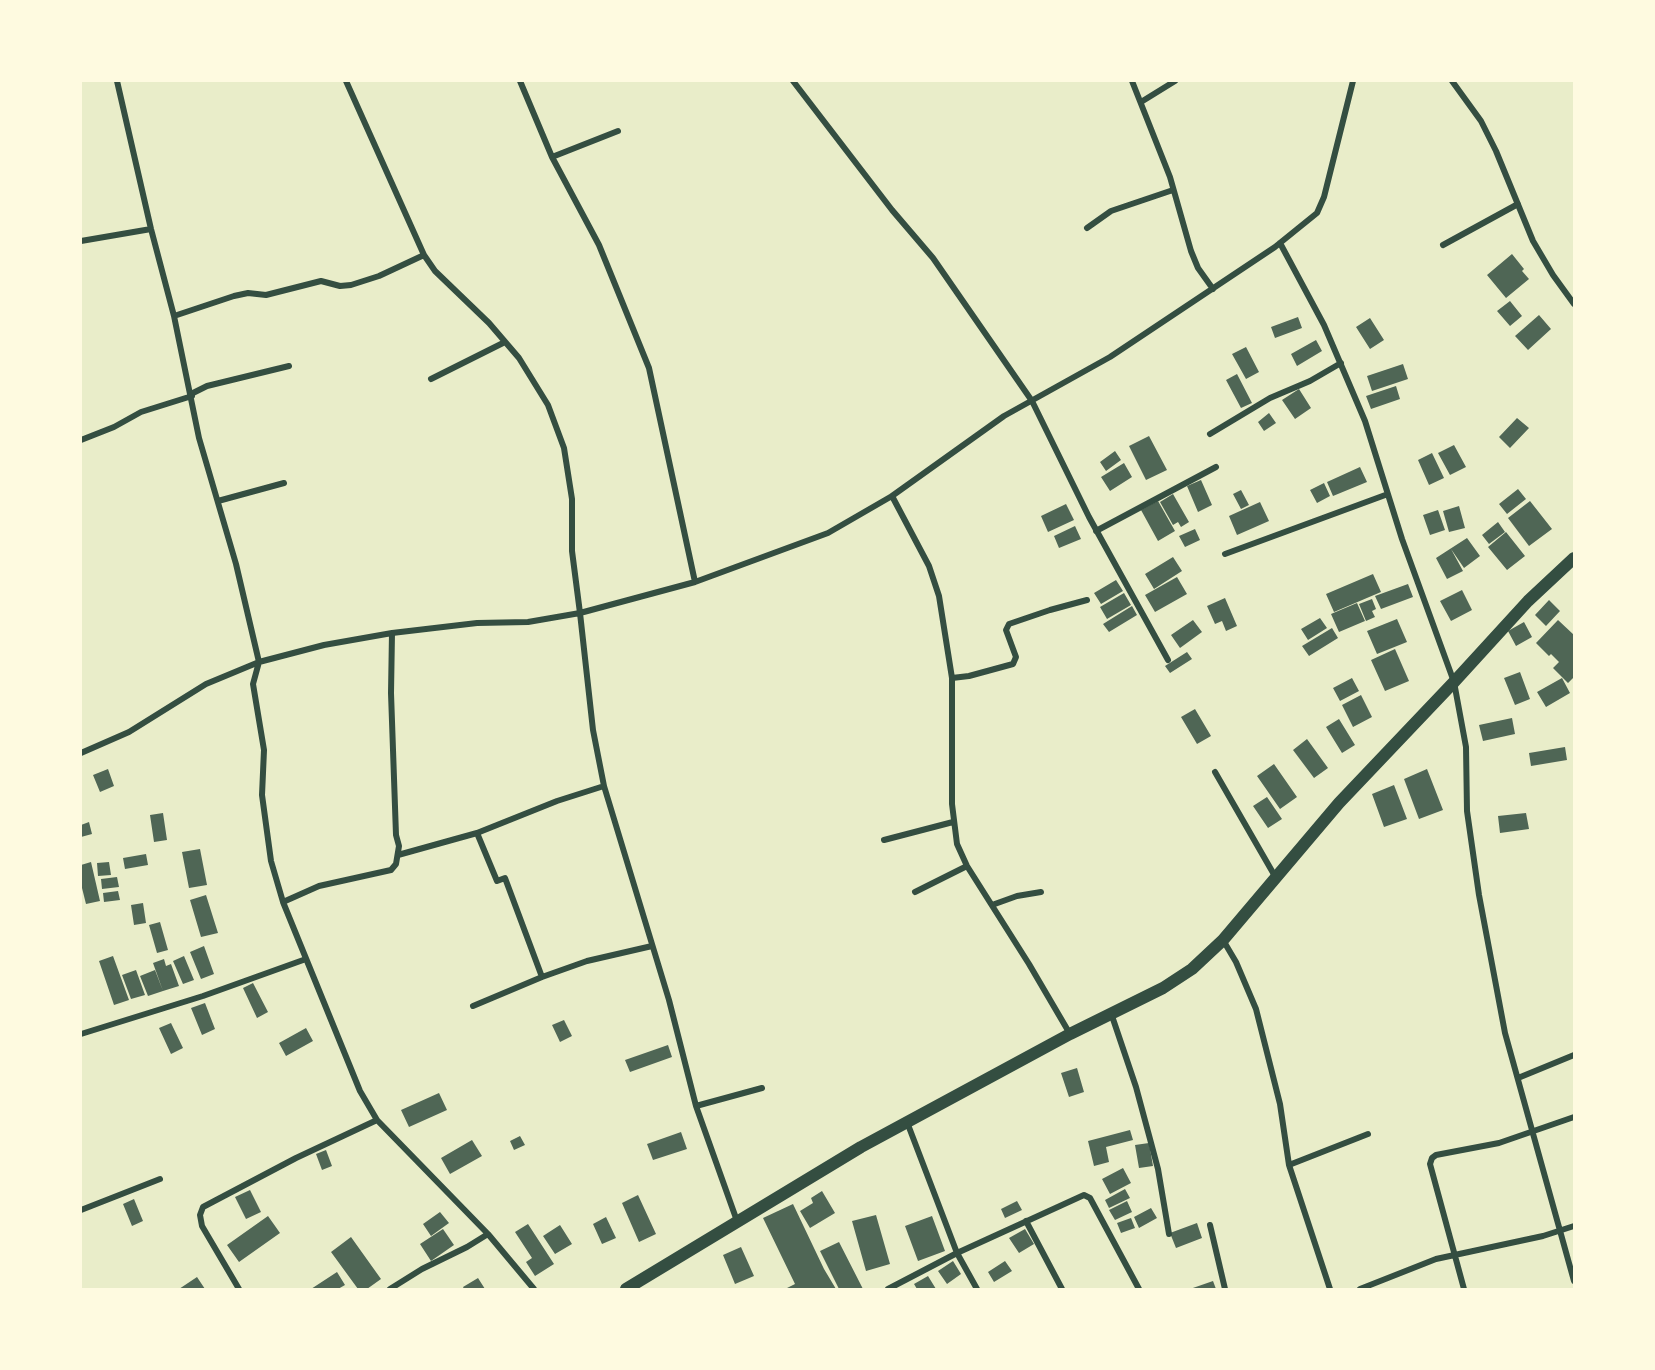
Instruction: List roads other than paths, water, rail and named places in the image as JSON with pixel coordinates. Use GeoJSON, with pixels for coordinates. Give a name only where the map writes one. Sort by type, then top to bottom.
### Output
{"type":"FeatureCollection","features":[{"type":"Feature","properties":{"kind":"main road"},"geometry":{"type":"LineString","coordinates":[[626,1289],[907,1122],[1111,1012],[1163,988],[1192,969],[1223,940],[1339,803],[1528,601],[1574,558]]}},
{"type":"Feature","properties":{"kind":"street"},"geometry":{"type":"LineString","coordinates":[[117,81],[151,229],[174,316],[199,438],[236,564],[260,662],[254,684],[264,750],[262,795],[271,861],[283,902],[360,1090],[377,1120],[488,1234],[534,1289]]}},
{"type":"Feature","properties":{"kind":"street"},"geometry":{"type":"LineString","coordinates":[[346,81],[424,255],[435,271],[467,300],[505,342],[528,372],[543,396],[564,448],[572,499],[572,551],[592,730],[604,786],[669,1000],[696,1106],[737,1221]]}},
{"type":"Feature","properties":{"kind":"street"},"geometry":{"type":"LineString","coordinates":[[520,81],[552,157],[599,245],[649,368],[695,582]]}},
{"type":"Feature","properties":{"kind":"street"},"geometry":{"type":"LineString","coordinates":[[793,81],[892,210],[933,258],[1032,401],[1096,531],[1168,660]]}},
{"type":"Feature","properties":{"kind":"street"},"geometry":{"type":"LineString","coordinates":[[1132,81],[1173,190],[1191,251],[1198,268],[1213,289]]}},
{"type":"Feature","properties":{"kind":"street"},"geometry":{"type":"LineString","coordinates":[[1141,102],[1175,81]]}},
{"type":"Feature","properties":{"kind":"street"},"geometry":{"type":"LineString","coordinates":[[81,753],[129,732],[206,684],[260,662],[324,645],[392,633],[477,623],[528,622],[580,613],[695,582],[828,533],[892,496],[1004,416],[1110,357],[1280,243],[1317,213],[1321,207],[1353,81]]}},
{"type":"Feature","properties":{"kind":"street"},"geometry":{"type":"LineString","coordinates":[[1452,81],[1482,121],[1533,241],[1574,304]]}},
{"type":"Feature","properties":{"kind":"street"},"geometry":{"type":"LineString","coordinates":[[552,157],[618,131]]}},
{"type":"Feature","properties":{"kind":"street"},"geometry":{"type":"LineString","coordinates":[[1086,228],[1111,211],[1173,190]]}},
{"type":"Feature","properties":{"kind":"street"},"geometry":{"type":"LineString","coordinates":[[1443,245],[1518,204]]}},
{"type":"Feature","properties":{"kind":"street"},"geometry":{"type":"LineString","coordinates":[[81,240],[151,229]]}},
{"type":"Feature","properties":{"kind":"street"},"geometry":{"type":"LineString","coordinates":[[1280,243],[1324,325],[1365,421],[1402,538],[1454,682],[1466,747],[1467,811],[1479,895],[1504,1033],[1574,1281]]}},
{"type":"Feature","properties":{"kind":"street"},"geometry":{"type":"LineString","coordinates":[[174,316],[248,293],[275,293],[321,281],[340,286],[351,285],[379,276],[424,255]]}},
{"type":"Feature","properties":{"kind":"street"},"geometry":{"type":"LineString","coordinates":[[431,379],[505,342]]}},
{"type":"Feature","properties":{"kind":"street"},"geometry":{"type":"LineString","coordinates":[[1210,434],[1270,398],[1310,381],[1341,363]]}},
{"type":"Feature","properties":{"kind":"street"},"geometry":{"type":"LineString","coordinates":[[81,440],[114,427],[141,412],[191,395],[207,386],[289,366]]}},
{"type":"Feature","properties":{"kind":"street"},"geometry":{"type":"LineString","coordinates":[[1096,531],[1216,467]]}},
{"type":"Feature","properties":{"kind":"street"},"geometry":{"type":"LineString","coordinates":[[218,501],[284,483]]}},
{"type":"Feature","properties":{"kind":"street"},"geometry":{"type":"LineString","coordinates":[[1225,554],[1388,494]]}},
{"type":"Feature","properties":{"kind":"street"},"geometry":{"type":"LineString","coordinates":[[892,496],[929,566],[939,596],[952,678],[953,822],[957,844],[967,866],[1070,1034]]}},
{"type":"Feature","properties":{"kind":"street"},"geometry":{"type":"LineString","coordinates":[[952,678],[1013,664],[1016,657],[1006,630],[1009,624],[1087,600]]}},
{"type":"Feature","properties":{"kind":"street"},"geometry":{"type":"LineString","coordinates":[[283,902],[319,886],[391,870],[396,864],[398,855],[391,693],[392,633]]}},
{"type":"Feature","properties":{"kind":"street"},"geometry":{"type":"LineString","coordinates":[[1215,772],[1276,879]]}},
{"type":"Feature","properties":{"kind":"street"},"geometry":{"type":"LineString","coordinates":[[398,855],[477,833],[557,801],[604,786]]}},
{"type":"Feature","properties":{"kind":"street"},"geometry":{"type":"LineString","coordinates":[[884,840],[953,822]]}},
{"type":"Feature","properties":{"kind":"street"},"geometry":{"type":"LineString","coordinates":[[477,833],[497,882],[505,878],[542,977]]}},
{"type":"Feature","properties":{"kind":"street"},"geometry":{"type":"LineString","coordinates":[[915,892],[967,866]]}},
{"type":"Feature","properties":{"kind":"street"},"geometry":{"type":"LineString","coordinates":[[992,905],[1017,896],[1041,892]]}},
{"type":"Feature","properties":{"kind":"street"},"geometry":{"type":"LineString","coordinates":[[1223,940],[1236,962],[1256,1009],[1280,1104],[1289,1165],[1330,1289]]}},
{"type":"Feature","properties":{"kind":"street"},"geometry":{"type":"LineString","coordinates":[[473,1006],[587,961],[651,946]]}},
{"type":"Feature","properties":{"kind":"street"},"geometry":{"type":"LineString","coordinates":[[81,1034],[203,996],[306,959]]}},
{"type":"Feature","properties":{"kind":"street"},"geometry":{"type":"LineString","coordinates":[[1111,1012],[1137,1087],[1158,1169],[1169,1234]]}},
{"type":"Feature","properties":{"kind":"street"},"geometry":{"type":"LineString","coordinates":[[1518,1078],[1574,1055]]}},
{"type":"Feature","properties":{"kind":"street"},"geometry":{"type":"LineString","coordinates":[[696,1106],[762,1088]]}},
{"type":"Feature","properties":{"kind":"street"},"geometry":{"type":"LineString","coordinates":[[1464,1289],[1430,1164],[1432,1158],[1436,1155],[1499,1143],[1574,1117]]}},
{"type":"Feature","properties":{"kind":"street"},"geometry":{"type":"LineString","coordinates":[[239,1289],[202,1227],[200,1215],[203,1207],[296,1158],[377,1120]]}},
{"type":"Feature","properties":{"kind":"street"},"geometry":{"type":"LineString","coordinates":[[907,1122],[957,1253],[977,1289]]}},
{"type":"Feature","properties":{"kind":"street"},"geometry":{"type":"LineString","coordinates":[[1289,1165],[1368,1134]]}},
{"type":"Feature","properties":{"kind":"street"},"geometry":{"type":"LineString","coordinates":[[81,1210],[160,1179]]}},
{"type":"Feature","properties":{"kind":"street"},"geometry":{"type":"LineString","coordinates":[[888,1289],[897,1287],[957,1253],[1078,1196],[1087,1195],[1139,1289]]}},
{"type":"Feature","properties":{"kind":"street"},"geometry":{"type":"LineString","coordinates":[[1026,1221],[1062,1289]]}},
{"type":"Feature","properties":{"kind":"street"},"geometry":{"type":"LineString","coordinates":[[1210,1225],[1225,1289]]}},
{"type":"Feature","properties":{"kind":"street"},"geometry":{"type":"LineString","coordinates":[[1360,1289],[1436,1259],[1543,1236],[1574,1226]]}},
{"type":"Feature","properties":{"kind":"street"},"geometry":{"type":"LineString","coordinates":[[390,1289],[488,1234]]}}]}
